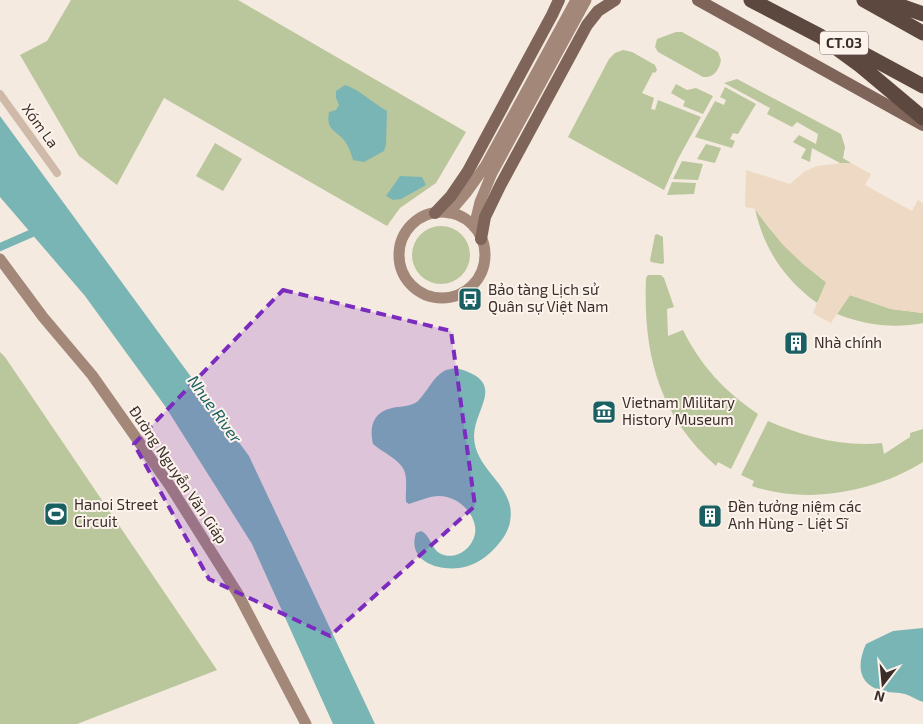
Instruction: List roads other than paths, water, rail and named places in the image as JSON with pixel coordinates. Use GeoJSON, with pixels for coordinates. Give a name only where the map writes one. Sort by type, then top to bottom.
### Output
{"type":"FeatureCollection","features":[{"type":"Feature","properties":{"kind":"highway"},"geometry":{"type":"LineString","coordinates":[[752,0],[820,36],[861,66],[923,118]]}},
{"type":"Feature","properties":{"kind":"highway","name":"CT.03"},"geometry":{"type":"LineString","coordinates":[[764,0],[923,86]]}},
{"type":"Feature","properties":{"kind":"highway"},"geometry":{"type":"LineString","coordinates":[[864,0],[923,33]]}},
{"type":"Feature","properties":{"kind":"highway"},"geometry":{"type":"LineString","coordinates":[[884,0],[923,14]]}},
{"type":"Feature","properties":{"kind":"main road"},"geometry":{"type":"LineString","coordinates":[[435,213],[451,196],[468,170],[559,0]]}},
{"type":"Feature","properties":{"kind":"main road"},"geometry":{"type":"LineString","coordinates":[[481,239],[485,217],[500,186],[586,25],[598,11],[615,0]]}},
{"type":"Feature","properties":{"kind":"main road"},"geometry":{"type":"LineString","coordinates":[[698,0],[923,125]]}},
{"type":"Feature","properties":{"kind":"street"},"geometry":{"type":"LineString","coordinates":[[449,213],[486,165],[576,0]]}},
{"type":"Feature","properties":{"kind":"street"},"geometry":{"type":"LineString","coordinates":[[474,227],[480,202],[492,173],[586,0]]}},
{"type":"Feature","properties":{"kind":"street","name":"Xóm La"},"geometry":{"type":"LineString","coordinates":[[0,94],[57,173]]}},
{"type":"Feature","properties":{"kind":"street"},"geometry":{"type":"LineString","coordinates":[[435,213],[449,213],[463,218],[474,227],[481,239],[485,253],[483,267],[478,280],[468,290],[455,296],[441,298],[427,296],[414,289],[405,278],[400,265],[399,251],[402,238],[410,226],[422,217],[435,213]]}},
{"type":"Feature","properties":{"kind":"street","name":"Đường Nguyễn Văn Giáp"},"geometry":{"type":"LineString","coordinates":[[0,259],[43,317],[92,375],[170,486],[238,594],[306,724]]}},
{"type":"Feature","properties":{"kind":"water"},"geometry":{"type":"Polygon","coordinates":[[[345,85],[356,90],[387,111],[386,145],[384,151],[364,162],[353,160],[345,142],[330,126],[328,118],[329,112],[336,110],[339,105],[336,91],[345,85]]]}},
{"type":"Feature","properties":{"kind":"water"},"geometry":{"type":"Polygon","coordinates":[[[0,116],[249,456],[375,724],[333,724],[252,544],[165,406],[85,296],[0,197],[0,116]]]}},
{"type":"Feature","properties":{"kind":"water"},"geometry":{"type":"Polygon","coordinates":[[[400,176],[422,177],[426,185],[401,199],[393,200],[386,196],[400,176]]]}},
{"type":"Feature","properties":{"kind":"water"},"geometry":{"type":"Polygon","coordinates":[[[456,368],[472,374],[481,380],[485,388],[485,396],[475,426],[476,449],[481,460],[502,488],[511,509],[507,530],[501,541],[492,551],[481,560],[464,567],[441,568],[426,562],[420,557],[414,542],[416,533],[421,531],[425,533],[436,551],[444,555],[456,555],[467,548],[474,538],[475,526],[473,520],[467,509],[451,498],[439,496],[409,504],[406,502],[404,470],[394,459],[373,444],[372,426],[380,413],[392,408],[415,403],[440,374],[445,370],[456,368]]]}},
{"type":"Feature","properties":{"kind":"water"},"geometry":{"type":"Polygon","coordinates":[[[923,628],[923,702],[905,694],[882,691],[868,684],[861,672],[861,659],[866,644],[893,631],[923,628]]]}},
{"type":"Feature","properties":{"kind":"waterway"},"geometry":{"type":"LineString","coordinates":[[0,247],[39,230]]}},
{"type":"Feature","properties":{"kind":"place","name":"Bảo tàng Lịch sử Quân sự Việt Nam"},"geometry":{"type":"Point","coordinates":[470,299]}},
{"type":"Feature","properties":{"kind":"place","name":"Nhà chính"},"geometry":{"type":"Point","coordinates":[796,343]}},
{"type":"Feature","properties":{"kind":"place","name":"Vietnam Military History Museum"},"geometry":{"type":"Point","coordinates":[604,412]}},
{"type":"Feature","properties":{"kind":"place","name":"Hanoi Street Circuit"},"geometry":{"type":"Point","coordinates":[56,514]}},
{"type":"Feature","properties":{"kind":"place","name":"Đền tưởng niệm các Anh Hùng - Liệt Sĩ"},"geometry":{"type":"Point","coordinates":[710,516]}},
{"type":"Feature","properties":{"kind":"water label","name":"Nhue River"},"geometry":{"type":"Point","coordinates":[215,409]}}]}
